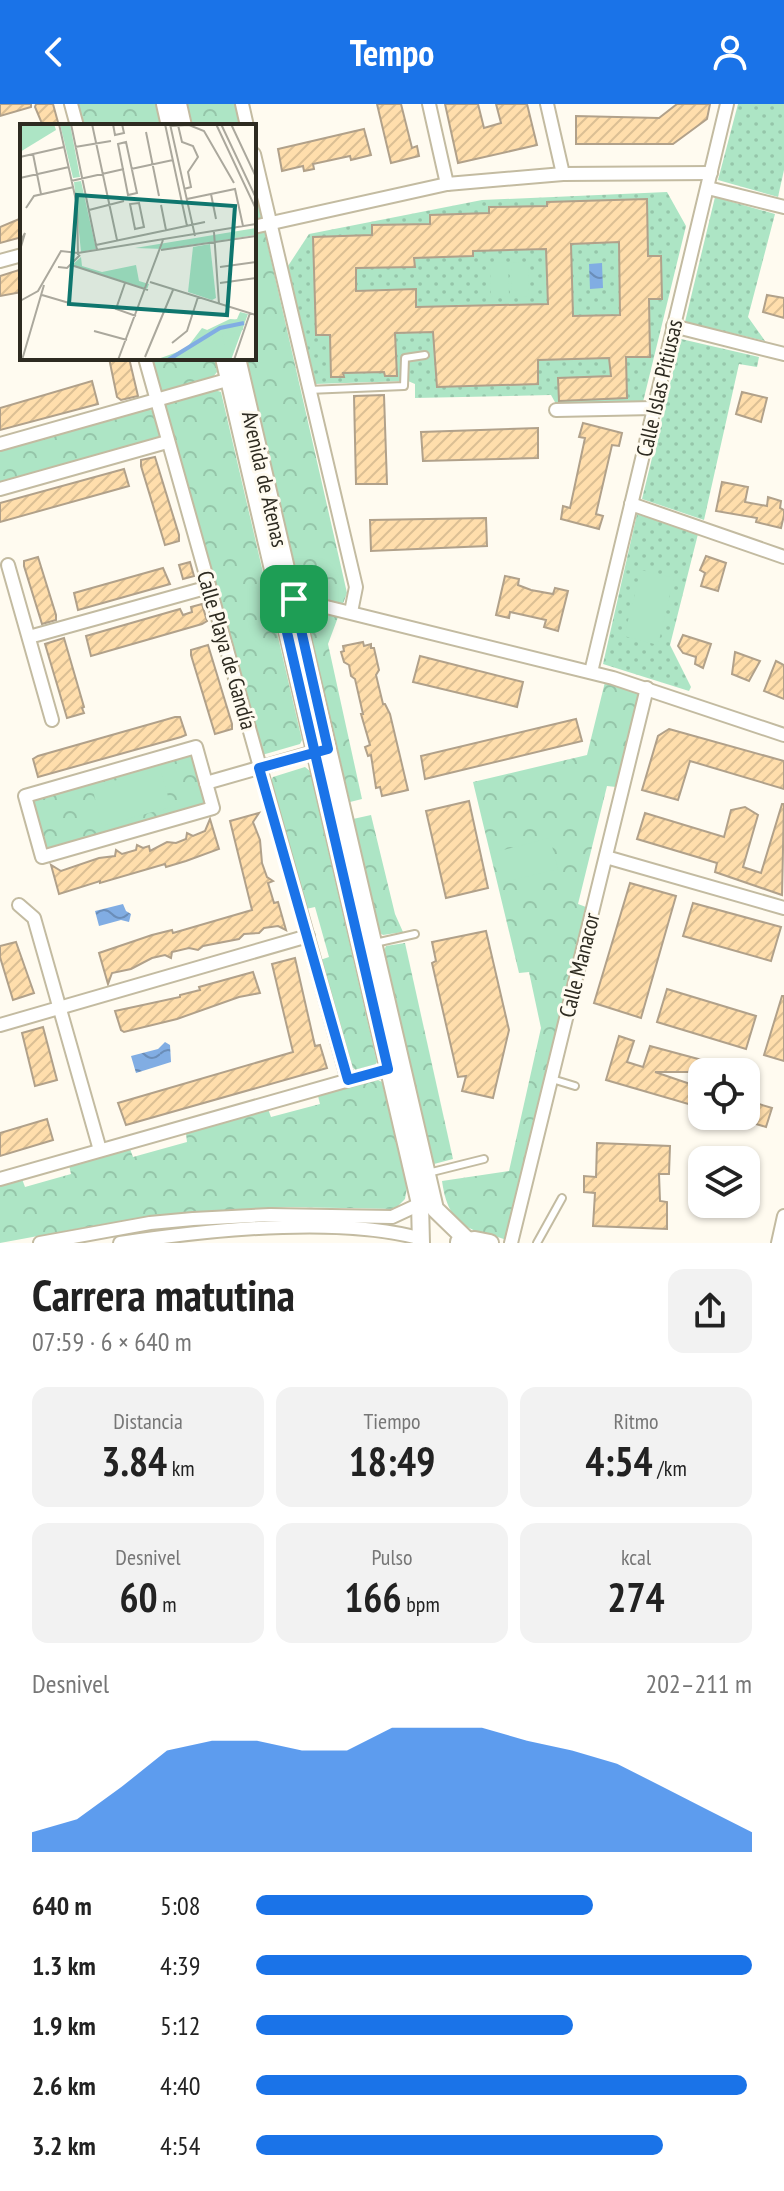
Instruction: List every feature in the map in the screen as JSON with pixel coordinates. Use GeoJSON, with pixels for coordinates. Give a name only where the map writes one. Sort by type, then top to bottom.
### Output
{"type":"FeatureCollection","features":[{"type":"Feature","properties":{"kind":"main road"},"geometry":{"type":"LineString","coordinates":[[165,104],[170,124]]}},
{"type":"Feature","properties":{"kind":"main road"},"geometry":{"type":"LineString","coordinates":[[178,104],[183,124]]}},
{"type":"Feature","properties":{"kind":"main road","name":"Avenida de Atenas"},"geometry":{"type":"LineString","coordinates":[[225,360],[235,378],[366,945],[428,1173],[428,1206],[421,1241]]}},
{"type":"Feature","properties":{"kind":"main road","name":"Avenida de Atenas"},"geometry":{"type":"LineString","coordinates":[[235,378],[237,360]]}},
{"type":"Feature","properties":{"kind":"main road","name":"Avenida de Atenas"},"geometry":{"type":"LineString","coordinates":[[366,945],[388,1069],[428,1206]]}},
{"type":"Feature","properties":{"kind":"main road"},"geometry":{"type":"LineString","coordinates":[[428,1206],[460,1242],[490,1243]]}},
{"type":"Feature","properties":{"kind":"street"},"geometry":{"type":"LineString","coordinates":[[71,104],[76,124]]}},
{"type":"Feature","properties":{"kind":"street"},"geometry":{"type":"LineString","coordinates":[[242,104],[247,124]]}},
{"type":"Feature","properties":{"kind":"street"},"geometry":{"type":"LineString","coordinates":[[429,104],[447,184]]}},
{"type":"Feature","properties":{"kind":"street"},"geometry":{"type":"LineString","coordinates":[[547,104],[563,174]]}},
{"type":"Feature","properties":{"kind":"street","name":"Calle Islas Pitiusas"},"geometry":{"type":"LineString","coordinates":[[591,672],[727,104]]}},
{"type":"Feature","properties":{"kind":"street"},"geometry":{"type":"LineString","coordinates":[[256,163],[356,587],[351,612]]}},
{"type":"Feature","properties":{"kind":"street"},"geometry":{"type":"LineString","coordinates":[[256,226],[447,184],[563,174],[711,173]]}},
{"type":"Feature","properties":{"kind":"street"},"geometry":{"type":"LineString","coordinates":[[708,188],[784,207]]}},
{"type":"Feature","properties":{"kind":"street"},"geometry":{"type":"LineString","coordinates":[[0,261],[20,256]]}},
{"type":"Feature","properties":{"kind":"street"},"geometry":{"type":"LineString","coordinates":[[673,326],[784,354]]}},
{"type":"Feature","properties":{"kind":"street","name":"Calle Playa de Gandía"},"geometry":{"type":"LineString","coordinates":[[146,360],[348,1080]]}},
{"type":"Feature","properties":{"kind":"street"},"geometry":{"type":"LineString","coordinates":[[0,444],[235,378]]}},
{"type":"Feature","properties":{"kind":"street"},"geometry":{"type":"LineString","coordinates":[[556,410],[654,408]]}},
{"type":"Feature","properties":{"kind":"street"},"geometry":{"type":"LineString","coordinates":[[0,489],[167,442]]}},
{"type":"Feature","properties":{"kind":"street"},"geometry":{"type":"LineString","coordinates":[[631,504],[784,557]]}},
{"type":"Feature","properties":{"kind":"street"},"geometry":{"type":"LineString","coordinates":[[8,565],[52,720]]}},
{"type":"Feature","properties":{"kind":"street"},"geometry":{"type":"LineString","coordinates":[[29,637],[209,587]]}},
{"type":"Feature","properties":{"kind":"street"},"geometry":{"type":"LineString","coordinates":[[287,600],[351,612],[591,672],[784,735]]}},
{"type":"Feature","properties":{"kind":"street","name":"Calle Manacor"},"geometry":{"type":"LineString","coordinates":[[511,1243],[647,688]]}},
{"type":"Feature","properties":{"kind":"street"},"geometry":{"type":"LineString","coordinates":[[196,747],[206,783],[213,808],[42,857],[25,796],[196,747]]}},
{"type":"Feature","properties":{"kind":"street"},"geometry":{"type":"LineString","coordinates":[[206,783],[322,750]]}},
{"type":"Feature","properties":{"kind":"street"},"geometry":{"type":"LineString","coordinates":[[606,857],[784,908]]}},
{"type":"Feature","properties":{"kind":"street"},"geometry":{"type":"LineString","coordinates":[[19,905],[34,918],[100,1150]]}},
{"type":"Feature","properties":{"kind":"street"},"geometry":{"type":"LineString","coordinates":[[0,1025],[308,936]]}},
{"type":"Feature","properties":{"kind":"street"},"geometry":{"type":"LineString","coordinates":[[0,1179],[388,1069]]}},
{"type":"Feature","properties":{"kind":"street"},"geometry":{"type":"LineString","coordinates":[[40,1243],[150,1223],[285,1215],[392,1217],[428,1206]]}},
{"type":"Feature","properties":{"kind":"street"},"geometry":{"type":"LineString","coordinates":[[778,1243],[784,1216]]}},
{"type":"Feature","properties":{"kind":"street"},"geometry":{"type":"LineString","coordinates":[[120,1243],[194,1233],[275,1228],[392,1232],[421,1241]]}},
{"type":"Feature","properties":{"kind":"lane"},"geometry":{"type":"LineString","coordinates":[[308,390],[400,387],[406,382],[405,358],[425,355]]}},
{"type":"Feature","properties":{"kind":"lane"},"geometry":{"type":"LineString","coordinates":[[366,945],[415,934]]}},
{"type":"Feature","properties":{"kind":"lane"},"geometry":{"type":"LineString","coordinates":[[551,1079],[575,1086]]}},
{"type":"Feature","properties":{"kind":"lane"},"geometry":{"type":"LineString","coordinates":[[428,1173],[484,1159]]}},
{"type":"Feature","properties":{"kind":"lane"},"geometry":{"type":"LineString","coordinates":[[537,1243],[562,1198]]}},
{"type":"Feature","properties":{"kind":"green space"},"geometry":{"type":"Polygon","coordinates":[[[77,104],[157,104],[162,124],[83,124],[77,104]]]}},
{"type":"Feature","properties":{"kind":"green space"},"geometry":{"type":"Polygon","coordinates":[[[186,104],[236,104],[241,124],[191,124],[186,104]]]}},
{"type":"Feature","properties":{"kind":"green space"},"geometry":{"type":"Polygon","coordinates":[[[738,104],[784,104],[784,170],[778,197],[718,180],[738,104]]]}},
{"type":"Feature","properties":{"kind":"green space"},"geometry":{"type":"Polygon","coordinates":[[[667,192],[686,226],[643,402],[556,404],[551,395],[415,398],[415,384],[408,381],[315,384],[288,266],[309,234],[482,200],[667,192]]]}},
{"type":"Feature","properties":{"kind":"green space"},"geometry":{"type":"Polygon","coordinates":[[[256,194],[347,593],[328,644],[362,799],[350,802],[246,360],[256,360],[256,194]]]}},
{"type":"Feature","properties":{"kind":"green space"},"geometry":{"type":"Polygon","coordinates":[[[715,197],[775,214],[748,317],[765,341],[685,322],[715,197]]]}},
{"type":"Feature","properties":{"kind":"green space"},"geometry":{"type":"Polygon","coordinates":[[[508,262],[509,296],[491,297],[490,263],[508,262]]]}},
{"type":"Feature","properties":{"kind":"green space"},"geometry":{"type":"Polygon","coordinates":[[[528,262],[529,296],[512,297],[511,263],[528,262]]]}},
{"type":"Feature","properties":{"kind":"green space"},"geometry":{"type":"Polygon","coordinates":[[[681,339],[759,357],[757,367],[739,364],[704,520],[642,499],[681,339]]]}},
{"type":"Feature","properties":{"kind":"green space"},"geometry":{"type":"Polygon","coordinates":[[[150,360],[216,360],[217,372],[213,377],[163,392],[158,390],[150,360]]]}},
{"type":"Feature","properties":{"kind":"green space"},"geometry":{"type":"Polygon","coordinates":[[[215,390],[221,392],[302,740],[300,744],[262,755],[164,408],[167,403],[215,390]]]}},
{"type":"Feature","properties":{"kind":"green space"},"geometry":{"type":"Polygon","coordinates":[[[147,409],[154,411],[160,435],[156,440],[0,484],[0,448],[147,409]]]}},
{"type":"Feature","properties":{"kind":"green space"},"geometry":{"type":"Polygon","coordinates":[[[637,514],[698,534],[670,645],[691,687],[689,691],[603,664],[637,514]]]}},
{"type":"Feature","properties":{"kind":"green space"},"geometry":{"type":"Polygon","coordinates":[[[641,570],[674,578],[658,645],[624,636],[641,570]]]}},
{"type":"Feature","properties":{"kind":"green space"},"geometry":{"type":"Polygon","coordinates":[[[605,682],[639,694],[616,787],[607,786],[578,904],[586,907],[586,911],[506,1240],[472,1230],[458,1220],[449,1207],[442,1181],[509,1171],[541,1028],[529,972],[519,973],[473,782],[587,755],[605,682]]]}},
{"type":"Feature","properties":{"kind":"green space"},"geometry":{"type":"Polygon","coordinates":[[[192,754],[207,804],[46,850],[32,800],[192,754]]]}},
{"type":"Feature","properties":{"kind":"green space"},"geometry":{"type":"Polygon","coordinates":[[[305,767],[310,771],[377,1062],[357,1071],[352,1067],[320,960],[329,957],[315,907],[306,909],[270,782],[273,777],[305,767]]]}},
{"type":"Feature","properties":{"kind":"green space"},"geometry":{"type":"Polygon","coordinates":[[[160,768],[171,807],[102,826],[92,787],[160,768]]]}},
{"type":"Feature","properties":{"kind":"green space"},"geometry":{"type":"Polygon","coordinates":[[[371,815],[395,914],[403,932],[380,933],[353,819],[371,815]]]}},
{"type":"Feature","properties":{"kind":"green space"},"geometry":{"type":"Polygon","coordinates":[[[550,838],[558,869],[500,883],[492,853],[550,838]]]}},
{"type":"Feature","properties":{"kind":"green space"},"geometry":{"type":"Polygon","coordinates":[[[405,943],[453,1159],[434,1164],[384,950],[386,946],[405,943]]]}},
{"type":"Feature","properties":{"kind":"green space"},"geometry":{"type":"Polygon","coordinates":[[[378,1080],[382,1082],[407,1188],[405,1199],[395,1209],[287,1207],[192,1212],[0,1243],[0,1185],[22,1179],[25,1187],[71,1174],[69,1165],[130,1149],[133,1157],[187,1142],[186,1134],[268,1109],[271,1117],[320,1104],[318,1096],[378,1080]]]}},
{"type":"Feature","properties":{"kind":"water"},"geometry":{"type":"Polygon","coordinates":[[[602,263],[603,288],[590,289],[589,264],[602,263]]]}},
{"type":"Feature","properties":{"kind":"water"},"geometry":{"type":"Polygon","coordinates":[[[123,904],[131,914],[129,922],[121,920],[99,926],[95,911],[123,904]]]}},
{"type":"Feature","properties":{"kind":"water"},"geometry":{"type":"Polygon","coordinates":[[[165,1042],[170,1045],[171,1062],[136,1073],[131,1056],[158,1049],[165,1042]]]}},
{"type":"Feature","properties":{"kind":"building"},"geometry":{"type":"Polygon","coordinates":[[[0,104],[31,104],[31,107],[0,116],[0,104]]]}},
{"type":"Feature","properties":{"kind":"building"},"geometry":{"type":"Polygon","coordinates":[[[36,104],[53,104],[58,124],[42,124],[36,104]]]}},
{"type":"Feature","properties":{"kind":"building"},"geometry":{"type":"Polygon","coordinates":[[[377,104],[401,104],[412,148],[417,146],[419,156],[391,163],[377,104]]]}},
{"type":"Feature","properties":{"kind":"building"},"geometry":{"type":"Polygon","coordinates":[[[445,104],[478,104],[484,128],[501,123],[496,104],[527,104],[537,145],[458,163],[445,104]]]}},
{"type":"Feature","properties":{"kind":"building"},"geometry":{"type":"Polygon","coordinates":[[[677,104],[710,104],[707,119],[673,144],[576,144],[576,116],[659,118],[677,104]]]}},
{"type":"Feature","properties":{"kind":"building"},"geometry":{"type":"Polygon","coordinates":[[[364,129],[371,155],[313,164],[314,169],[304,171],[303,166],[282,171],[278,149],[364,129]]]}},
{"type":"Feature","properties":{"kind":"building"},"geometry":{"type":"Polygon","coordinates":[[[647,199],[648,256],[661,256],[662,299],[649,299],[650,357],[626,357],[627,398],[559,401],[558,378],[611,376],[609,358],[538,360],[538,384],[437,387],[433,332],[395,333],[397,376],[385,376],[384,372],[343,373],[344,377],[331,377],[330,335],[316,335],[313,237],[372,235],[372,225],[430,224],[430,215],[489,213],[489,207],[547,206],[547,202],[647,199]],[[619,242],[571,244],[573,316],[620,315],[619,242]],[[546,249],[473,251],[473,256],[414,258],[415,267],[356,268],[356,291],[416,289],[416,307],[548,304],[546,249]]]}},
{"type":"Feature","properties":{"kind":"building"},"geometry":{"type":"Polygon","coordinates":[[[20,219],[20,238],[0,243],[0,227],[20,219]]]}},
{"type":"Feature","properties":{"kind":"building"},"geometry":{"type":"Polygon","coordinates":[[[20,270],[20,292],[0,296],[0,276],[20,270]]]}},
{"type":"Feature","properties":{"kind":"building"},"geometry":{"type":"Polygon","coordinates":[[[767,295],[784,298],[784,318],[763,312],[767,295]]]}},
{"type":"Feature","properties":{"kind":"building"},"geometry":{"type":"Polygon","coordinates":[[[109,360],[129,360],[138,396],[121,400],[117,397],[109,360]]]}},
{"type":"Feature","properties":{"kind":"building"},"geometry":{"type":"Polygon","coordinates":[[[92,381],[98,404],[0,430],[0,408],[92,381]]]}},
{"type":"Feature","properties":{"kind":"building"},"geometry":{"type":"Polygon","coordinates":[[[742,392],[767,398],[761,422],[736,414],[742,392]]]}},
{"type":"Feature","properties":{"kind":"building"},"geometry":{"type":"Polygon","coordinates":[[[384,395],[387,484],[356,484],[354,396],[384,395]]]}},
{"type":"Feature","properties":{"kind":"building"},"geometry":{"type":"Polygon","coordinates":[[[583,423],[622,433],[619,446],[612,445],[596,514],[603,516],[599,529],[561,519],[563,506],[570,508],[585,438],[579,437],[583,423]]]}},
{"type":"Feature","properties":{"kind":"building"},"geometry":{"type":"Polygon","coordinates":[[[538,428],[538,458],[423,461],[421,432],[538,428]]]}},
{"type":"Feature","properties":{"kind":"building"},"geometry":{"type":"Polygon","coordinates":[[[155,457],[179,535],[179,541],[165,545],[141,466],[141,460],[155,457]]]}},
{"type":"Feature","properties":{"kind":"building"},"geometry":{"type":"Polygon","coordinates":[[[124,469],[129,486],[0,522],[0,503],[124,469]]]}},
{"type":"Feature","properties":{"kind":"building"},"geometry":{"type":"Polygon","coordinates":[[[722,482],[748,487],[745,502],[767,506],[768,497],[781,501],[780,508],[784,510],[784,515],[781,528],[756,522],[757,518],[716,511],[722,482]]]}},
{"type":"Feature","properties":{"kind":"building"},"geometry":{"type":"Polygon","coordinates":[[[486,518],[487,546],[371,551],[370,520],[486,518]]]}},
{"type":"Feature","properties":{"kind":"building"},"geometry":{"type":"Polygon","coordinates":[[[706,556],[726,563],[718,591],[701,586],[705,573],[700,570],[706,556]]]}},
{"type":"Feature","properties":{"kind":"building"},"geometry":{"type":"Polygon","coordinates":[[[38,557],[56,615],[56,620],[42,624],[24,566],[24,561],[38,557]]]}},
{"type":"Feature","properties":{"kind":"building"},"geometry":{"type":"Polygon","coordinates":[[[190,562],[194,576],[183,579],[179,565],[190,562]]]}},
{"type":"Feature","properties":{"kind":"building"},"geometry":{"type":"Polygon","coordinates":[[[163,568],[170,584],[78,610],[74,593],[163,568]]]}},
{"type":"Feature","properties":{"kind":"building"},"geometry":{"type":"Polygon","coordinates":[[[505,576],[519,579],[518,585],[531,590],[553,594],[555,588],[568,591],[558,631],[544,627],[546,620],[510,612],[509,618],[496,615],[505,576]]]}},
{"type":"Feature","properties":{"kind":"building"},"geometry":{"type":"Polygon","coordinates":[[[202,604],[207,621],[202,624],[91,656],[86,636],[180,609],[183,615],[192,612],[191,607],[202,604]]]}},
{"type":"Feature","properties":{"kind":"building"},"geometry":{"type":"Polygon","coordinates":[[[683,635],[711,644],[703,668],[695,664],[696,657],[683,653],[678,646],[683,635]]]}},
{"type":"Feature","properties":{"kind":"building"},"geometry":{"type":"Polygon","coordinates":[[[64,638],[84,707],[84,713],[67,718],[45,644],[64,638]]]}},
{"type":"Feature","properties":{"kind":"building"},"geometry":{"type":"Polygon","coordinates":[[[363,642],[364,646],[371,644],[374,648],[379,670],[376,675],[383,704],[390,714],[408,790],[382,796],[380,787],[376,788],[371,755],[368,756],[365,747],[370,745],[355,679],[341,652],[344,651],[343,646],[363,642]]]}},
{"type":"Feature","properties":{"kind":"building"},"geometry":{"type":"Polygon","coordinates":[[[208,645],[232,724],[232,729],[215,734],[191,655],[191,650],[208,645]]]}},
{"type":"Feature","properties":{"kind":"building"},"geometry":{"type":"Polygon","coordinates":[[[735,652],[760,661],[749,681],[732,674],[735,652]]]}},
{"type":"Feature","properties":{"kind":"building"},"geometry":{"type":"Polygon","coordinates":[[[420,656],[523,682],[517,707],[413,682],[420,656]]]}},
{"type":"Feature","properties":{"kind":"building"},"geometry":{"type":"Polygon","coordinates":[[[776,661],[784,665],[784,699],[764,691],[776,661]]]}},
{"type":"Feature","properties":{"kind":"building"},"geometry":{"type":"Polygon","coordinates":[[[180,717],[186,735],[38,777],[33,759],[38,756],[180,717]]]}},
{"type":"Feature","properties":{"kind":"building"},"geometry":{"type":"Polygon","coordinates":[[[576,719],[582,741],[425,779],[421,756],[576,719]]]}},
{"type":"Feature","properties":{"kind":"building"},"geometry":{"type":"Polygon","coordinates":[[[669,729],[784,761],[784,789],[690,761],[678,800],[642,790],[658,736],[669,729]]]}},
{"type":"Feature","properties":{"kind":"building"},"geometry":{"type":"Polygon","coordinates":[[[469,801],[488,888],[446,898],[426,811],[469,801]]]}},
{"type":"Feature","properties":{"kind":"building"},"geometry":{"type":"Polygon","coordinates":[[[782,804],[782,895],[715,872],[717,863],[637,839],[645,813],[724,837],[731,810],[745,807],[758,815],[743,867],[761,873],[782,804]]]}},
{"type":"Feature","properties":{"kind":"building"},"geometry":{"type":"Polygon","coordinates":[[[259,813],[253,822],[260,840],[262,863],[267,877],[273,881],[268,883],[274,903],[278,902],[286,930],[278,926],[264,928],[259,933],[244,934],[239,939],[203,946],[198,950],[189,948],[172,952],[171,958],[165,955],[152,958],[131,969],[112,973],[108,984],[99,953],[152,935],[172,930],[173,933],[252,910],[230,821],[259,813]]]}},
{"type":"Feature","properties":{"kind":"building"},"geometry":{"type":"Polygon","coordinates":[[[210,819],[219,849],[166,867],[165,864],[59,894],[51,865],[61,871],[115,856],[116,850],[122,854],[136,850],[137,845],[143,848],[149,846],[150,851],[167,842],[186,839],[187,833],[193,836],[205,831],[210,819]]]}},
{"type":"Feature","properties":{"kind":"building"},"geometry":{"type":"Polygon","coordinates":[[[630,883],[676,896],[641,1018],[594,1003],[630,883]]]}},
{"type":"Feature","properties":{"kind":"building"},"geometry":{"type":"Polygon","coordinates":[[[693,903],[781,927],[771,961],[683,936],[693,903]]]}},
{"type":"Feature","properties":{"kind":"building"},"geometry":{"type":"Polygon","coordinates":[[[486,931],[509,1030],[493,1098],[462,1091],[466,1076],[458,1077],[432,963],[436,961],[432,942],[486,931]]]}},
{"type":"Feature","properties":{"kind":"building"},"geometry":{"type":"Polygon","coordinates":[[[16,942],[34,993],[13,1000],[0,957],[0,946],[16,942]]]}},
{"type":"Feature","properties":{"kind":"building"},"geometry":{"type":"Polygon","coordinates":[[[295,958],[315,1046],[320,1045],[327,1068],[126,1125],[118,1103],[293,1052],[272,964],[295,958]]]}},
{"type":"Feature","properties":{"kind":"building"},"geometry":{"type":"Polygon","coordinates":[[[253,972],[260,993],[239,997],[177,1019],[124,1032],[121,1030],[115,1011],[180,997],[200,990],[199,987],[253,972]]]}},
{"type":"Feature","properties":{"kind":"building"},"geometry":{"type":"Polygon","coordinates":[[[667,989],[756,1016],[746,1049],[657,1022],[667,989]]]}},
{"type":"Feature","properties":{"kind":"building"},"geometry":{"type":"Polygon","coordinates":[[[784,996],[784,1061],[764,1055],[784,996]]]}},
{"type":"Feature","properties":{"kind":"building"},"geometry":{"type":"Polygon","coordinates":[[[43,1027],[57,1080],[35,1086],[22,1033],[43,1027]]]}},
{"type":"Feature","properties":{"kind":"building"},"geometry":{"type":"Polygon","coordinates":[[[619,1036],[634,1041],[627,1062],[643,1067],[650,1046],[695,1058],[688,1058],[688,1072],[655,1072],[688,1083],[688,1104],[606,1080],[619,1036]]]}},
{"type":"Feature","properties":{"kind":"building"},"geometry":{"type":"Polygon","coordinates":[[[760,1104],[772,1108],[766,1127],[760,1125],[760,1104]]]}},
{"type":"Feature","properties":{"kind":"building"},"geometry":{"type":"Polygon","coordinates":[[[47,1119],[53,1140],[0,1156],[0,1133],[47,1119]]]}},
{"type":"Feature","properties":{"kind":"building"},"geometry":{"type":"Polygon","coordinates":[[[597,1143],[670,1146],[669,1174],[659,1174],[660,1201],[667,1202],[667,1229],[593,1226],[595,1193],[584,1192],[584,1176],[596,1177],[597,1143]]]}},
{"type":"Feature","properties":{"kind":"route"},"geometry":{"type":"LineString","coordinates":[[294,599],[280,602],[315,752],[323,786],[388,1069],[348,1080],[259,768],[315,752],[328,749],[294,599]]}}]}
